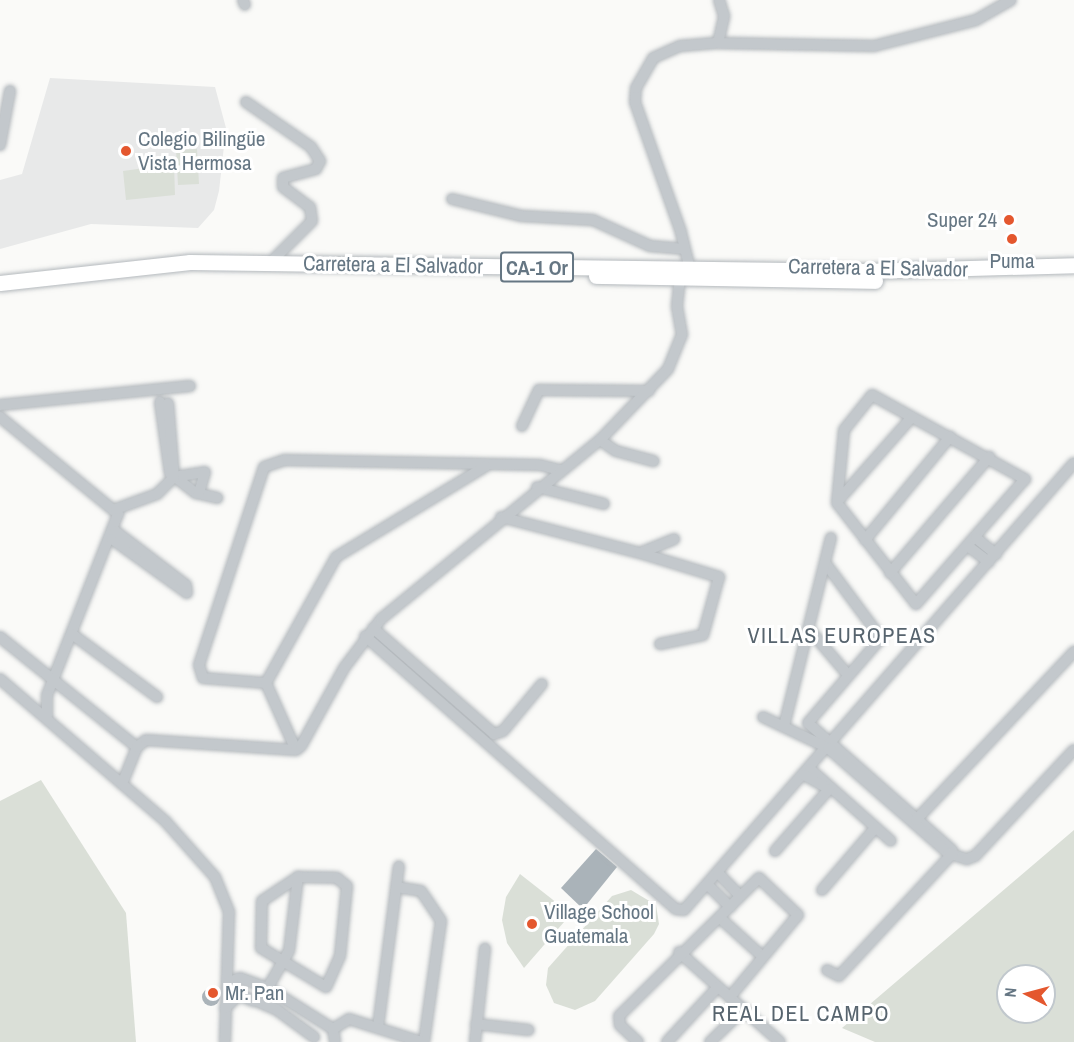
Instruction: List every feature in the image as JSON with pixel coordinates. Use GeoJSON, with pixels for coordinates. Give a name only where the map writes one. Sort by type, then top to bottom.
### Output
{"type":"FeatureCollection","features":[{"type":"Feature","properties":{"kind":"highway","name":"Carretera a El Salvador"},"geometry":{"type":"LineString","coordinates":[[0,283],[163,264],[270,262],[684,272],[709,279],[931,280],[1074,275]]}},
{"type":"Feature","properties":{"kind":"highway","name":"Carretera a El Salvador"},"geometry":{"type":"LineString","coordinates":[[0,292],[201,271],[684,272],[771,267],[931,271],[1074,265]]}},
{"type":"Feature","properties":{"kind":"highway"},"geometry":{"type":"LineString","coordinates":[[709,279],[774,276],[771,267]]}},
{"type":"Feature","properties":{"kind":"street"},"geometry":{"type":"LineString","coordinates":[[718,43],[724,16],[719,0]]}},
{"type":"Feature","properties":{"kind":"street"},"geometry":{"type":"LineString","coordinates":[[123,784],[137,747],[146,740],[296,750],[306,742],[369,632],[537,487],[600,440],[649,391],[680,350],[685,249],[642,132],[636,88],[653,58],[665,50],[718,43],[874,46],[976,20],[1011,0]]}},
{"type":"Feature","properties":{"kind":"street"},"geometry":{"type":"LineString","coordinates":[[0,145],[6,97]]}},
{"type":"Feature","properties":{"kind":"street"},"geometry":{"type":"LineString","coordinates":[[246,102],[311,147],[320,161],[316,169],[283,178],[282,187],[310,207],[312,221],[270,262]]}},
{"type":"Feature","properties":{"kind":"street"},"geometry":{"type":"LineString","coordinates":[[452,199],[522,216],[593,220],[650,246],[685,249]]}},
{"type":"Feature","properties":{"kind":"street"},"geometry":{"type":"LineString","coordinates":[[0,405],[190,386]]}},
{"type":"Feature","properties":{"kind":"street"},"geometry":{"type":"LineString","coordinates":[[522,426],[539,390],[649,391]]}},
{"type":"Feature","properties":{"kind":"street"},"geometry":{"type":"LineString","coordinates":[[877,396],[912,417],[989,457],[1025,479],[921,603],[912,601],[837,502],[844,430],[868,398],[877,396]]}},
{"type":"Feature","properties":{"kind":"street"},"geometry":{"type":"LineString","coordinates":[[164,402],[174,477]]}},
{"type":"Feature","properties":{"kind":"street"},"geometry":{"type":"LineString","coordinates":[[0,417],[84,489],[116,509]]}},
{"type":"Feature","properties":{"kind":"street"},"geometry":{"type":"LineString","coordinates":[[837,502],[912,417]]}},
{"type":"Feature","properties":{"kind":"street"},"geometry":{"type":"LineString","coordinates":[[865,540],[950,437]]}},
{"type":"Feature","properties":{"kind":"street"},"geometry":{"type":"LineString","coordinates":[[600,440],[616,451],[654,461]]}},
{"type":"Feature","properties":{"kind":"street"},"geometry":{"type":"LineString","coordinates":[[890,573],[989,457]]}},
{"type":"Feature","properties":{"kind":"street"},"geometry":{"type":"LineString","coordinates":[[266,683],[203,678],[200,665],[264,467],[284,460],[486,465],[560,470]]}},
{"type":"Feature","properties":{"kind":"street"},"geometry":{"type":"LineString","coordinates":[[369,632],[676,909],[687,908],[1074,463]]}},
{"type":"Feature","properties":{"kind":"street"},"geometry":{"type":"LineString","coordinates":[[266,683],[336,558],[486,465]]}},
{"type":"Feature","properties":{"kind":"street"},"geometry":{"type":"LineString","coordinates":[[116,509],[157,494],[174,477],[205,472],[199,493]]}},
{"type":"Feature","properties":{"kind":"street"},"geometry":{"type":"LineString","coordinates":[[174,477],[199,493],[217,498]]}},
{"type":"Feature","properties":{"kind":"street"},"geometry":{"type":"LineString","coordinates":[[537,487],[604,504]]}},
{"type":"Feature","properties":{"kind":"street"},"geometry":{"type":"LineString","coordinates":[[47,716],[54,679],[113,535],[116,509]]}},
{"type":"Feature","properties":{"kind":"street"},"geometry":{"type":"LineString","coordinates":[[501,517],[718,577],[704,635],[660,644]]}},
{"type":"Feature","properties":{"kind":"street"},"geometry":{"type":"LineString","coordinates":[[113,535],[186,585],[187,593],[113,535]]}},
{"type":"Feature","properties":{"kind":"street"},"geometry":{"type":"LineString","coordinates":[[784,726],[831,538]]}},
{"type":"Feature","properties":{"kind":"street"},"geometry":{"type":"LineString","coordinates":[[640,554],[674,539]]}},
{"type":"Feature","properties":{"kind":"street"},"geometry":{"type":"LineString","coordinates":[[973,542],[993,558]]}},
{"type":"Feature","properties":{"kind":"street"},"geometry":{"type":"LineString","coordinates":[[812,733],[808,720],[881,636],[826,564]]}},
{"type":"Feature","properties":{"kind":"street"},"geometry":{"type":"LineString","coordinates":[[809,629],[848,675]]}},
{"type":"Feature","properties":{"kind":"street"},"geometry":{"type":"LineString","coordinates":[[369,632],[494,734],[503,731],[542,684]]}},
{"type":"Feature","properties":{"kind":"street"},"geometry":{"type":"LineString","coordinates":[[72,634],[157,697]]}},
{"type":"Feature","properties":{"kind":"street"},"geometry":{"type":"LineString","coordinates":[[0,637],[137,747]]}},
{"type":"Feature","properties":{"kind":"street"},"geometry":{"type":"LineString","coordinates":[[916,819],[1074,652]]}},
{"type":"Feature","properties":{"kind":"street"},"geometry":{"type":"LineString","coordinates":[[0,679],[47,716],[166,822],[215,877],[229,912],[225,1042]]}},
{"type":"Feature","properties":{"kind":"street"},"geometry":{"type":"LineString","coordinates":[[266,683],[296,750]]}},
{"type":"Feature","properties":{"kind":"street"},"geometry":{"type":"LineString","coordinates":[[764,717],[784,726],[812,733],[831,744],[952,853],[967,859],[975,856],[1074,750]]}},
{"type":"Feature","properties":{"kind":"street"},"geometry":{"type":"LineString","coordinates":[[807,772],[891,841]]}},
{"type":"Feature","properties":{"kind":"street"},"geometry":{"type":"LineString","coordinates":[[775,851],[829,789]]}},
{"type":"Feature","properties":{"kind":"street"},"geometry":{"type":"LineString","coordinates":[[822,890],[875,828]]}},
{"type":"Feature","properties":{"kind":"street"},"geometry":{"type":"LineString","coordinates":[[827,970],[839,976],[842,965],[952,853]]}},
{"type":"Feature","properties":{"kind":"street"},"geometry":{"type":"LineString","coordinates":[[378,1027],[399,866]]}},
{"type":"Feature","properties":{"kind":"street"},"geometry":{"type":"LineString","coordinates":[[718,873],[740,896]]}},
{"type":"Feature","properties":{"kind":"street"},"geometry":{"type":"LineString","coordinates":[[225,1008],[249,998],[254,983],[282,961],[289,951],[298,877]]}},
{"type":"Feature","properties":{"kind":"street"},"geometry":{"type":"LineString","coordinates":[[298,877],[338,878],[347,886],[340,956],[326,987],[261,948],[261,905],[264,898],[298,877]]}},
{"type":"Feature","properties":{"kind":"street"},"geometry":{"type":"LineString","coordinates":[[638,1042],[620,1025],[619,1017],[679,952],[720,918],[759,878],[798,912],[761,955],[730,997]]}},
{"type":"Feature","properties":{"kind":"street"},"geometry":{"type":"LineString","coordinates":[[707,884],[730,907]]}},
{"type":"Feature","properties":{"kind":"street"},"geometry":{"type":"LineString","coordinates":[[226,985],[315,1039],[328,1028],[345,1019],[423,1042],[441,921],[421,891],[396,887]]}},
{"type":"Feature","properties":{"kind":"street"},"geometry":{"type":"LineString","coordinates":[[720,918],[761,955]]}},
{"type":"Feature","properties":{"kind":"street"},"geometry":{"type":"LineString","coordinates":[[475,1042],[485,949]]}},
{"type":"Feature","properties":{"kind":"street"},"geometry":{"type":"LineString","coordinates":[[679,952],[780,1042]]}},
{"type":"Feature","properties":{"kind":"street"},"geometry":{"type":"LineString","coordinates":[[228,958],[254,983],[328,1028],[335,1042]]}},
{"type":"Feature","properties":{"kind":"street"},"geometry":{"type":"LineString","coordinates":[[226,985],[254,983]]}},
{"type":"Feature","properties":{"kind":"street"},"geometry":{"type":"LineString","coordinates":[[249,998],[254,983]]}},
{"type":"Feature","properties":{"kind":"street"},"geometry":{"type":"LineString","coordinates":[[667,1042],[718,987]]}},
{"type":"Feature","properties":{"kind":"street"},"geometry":{"type":"LineString","coordinates":[[710,1042],[744,1009]]}},
{"type":"Feature","properties":{"kind":"street"},"geometry":{"type":"LineString","coordinates":[[476,1024],[530,1030]]}},
{"type":"Feature","properties":{"kind":"shaded area","name":"Colegio Bilingüe Vista Hermosa"},"geometry":{"type":"Polygon","coordinates":[[[50,78],[215,87],[226,128],[219,191],[214,210],[198,228],[91,224],[0,249],[0,180],[22,174],[50,78]]]}},
{"type":"Feature","properties":{"kind":"shaded area"},"geometry":{"type":"Polygon","coordinates":[[[197,149],[199,184],[178,185],[176,150],[197,149]]]}},
{"type":"Feature","properties":{"kind":"shaded area"},"geometry":{"type":"Polygon","coordinates":[[[174,164],[175,195],[126,200],[123,171],[174,164]]]}},
{"type":"Feature","properties":{"kind":"shaded area"},"geometry":{"type":"Polygon","coordinates":[[[41,780],[126,913],[136,1042],[0,1042],[0,801],[41,780]]]}},
{"type":"Feature","properties":{"kind":"shaded area"},"geometry":{"type":"Polygon","coordinates":[[[1074,830],[1074,1042],[875,1042],[842,1028],[1074,830]]]}},
{"type":"Feature","properties":{"kind":"shaded area","name":"Village School Guatemala"},"geometry":{"type":"Polygon","coordinates":[[[520,874],[571,914],[524,968],[507,943],[502,920],[506,897],[520,874]]]}},
{"type":"Feature","properties":{"kind":"shaded area"},"geometry":{"type":"Polygon","coordinates":[[[631,890],[656,905],[659,924],[654,934],[595,1001],[575,1010],[554,1003],[546,985],[548,968],[612,896],[631,890]]]}},
{"type":"Feature","properties":{"kind":"building","name":"Village School Guatemala"},"geometry":{"type":"Polygon","coordinates":[[[596,849],[617,867],[583,909],[561,888],[596,849]]]}},
{"type":"Feature","properties":{"kind":"building"},"geometry":{"type":"Polygon","coordinates":[[[211,988],[217,991],[220,997],[217,1003],[211,1006],[205,1003],[202,997],[205,991],[211,988]]]}},
{"type":"Feature","properties":{"kind":"place","name":"Colegio Bilingüe Vista Hermosa"},"geometry":{"type":"Point","coordinates":[126,151]}},
{"type":"Feature","properties":{"kind":"place","name":"Super 24"},"geometry":{"type":"Point","coordinates":[1009,220]}},
{"type":"Feature","properties":{"kind":"place","name":"Puma"},"geometry":{"type":"Point","coordinates":[1012,239]}},
{"type":"Feature","properties":{"kind":"place","name":"Village School Guatemala"},"geometry":{"type":"Point","coordinates":[532,924]}},
{"type":"Feature","properties":{"kind":"place","name":"Mr. Pan"},"geometry":{"type":"Point","coordinates":[213,993]}},
{"type":"Feature","properties":{"kind":"district","name":"VILLAS EUROPEAS"},"geometry":{"type":"Point","coordinates":[842,636]}},
{"type":"Feature","properties":{"kind":"district","name":"REAL DEL CAMPO"},"geometry":{"type":"Point","coordinates":[801,1014]}}]}
